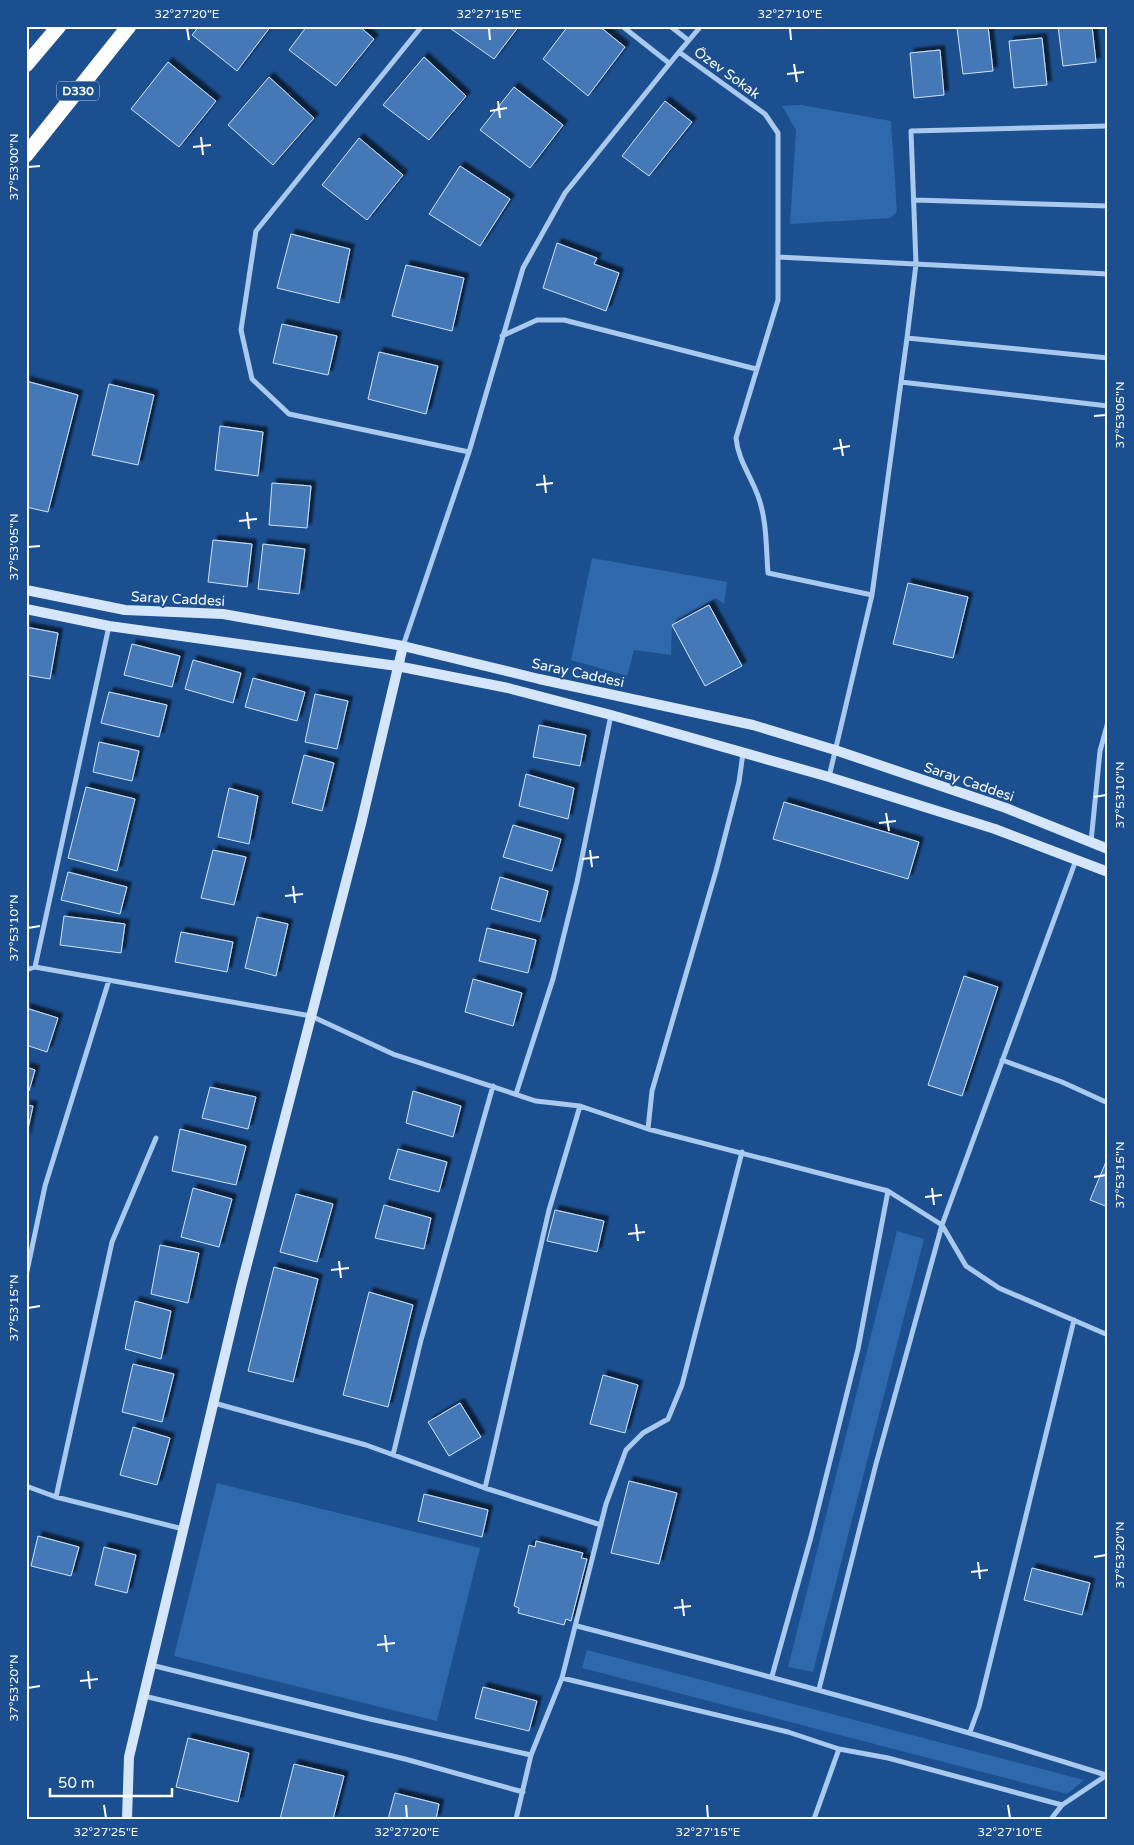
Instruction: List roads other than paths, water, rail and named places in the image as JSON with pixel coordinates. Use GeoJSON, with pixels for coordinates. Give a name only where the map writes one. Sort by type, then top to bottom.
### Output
{"type":"FeatureCollection","features":[{"type":"Feature","properties":{"kind":"highway"},"geometry":{"type":"LineString","coordinates":[[26,65],[59,26]]}},
{"type":"Feature","properties":{"kind":"highway","name":"D330"},"geometry":{"type":"LineString","coordinates":[[26,155],[129,26]]}},
{"type":"Feature","properties":{"kind":"street"},"geometry":{"type":"LineString","coordinates":[[422,26],[256,231],[241,330],[252,379],[289,414],[469,452]]}},
{"type":"Feature","properties":{"kind":"street"},"geometry":{"type":"LineString","coordinates":[[622,26],[669,63]]}},
{"type":"Feature","properties":{"kind":"street"},"geometry":{"type":"LineString","coordinates":[[670,26],[688,40]]}},
{"type":"Feature","properties":{"kind":"street","name":"Özev Sokak"},"geometry":{"type":"LineString","coordinates":[[701,26],[678,52],[765,114],[778,133],[778,257]]}},
{"type":"Feature","properties":{"kind":"street"},"geometry":{"type":"LineString","coordinates":[[127,1819],[129,1757],[214,1403],[361,824],[403,646],[469,452],[501,336],[523,268],[565,193],[678,52]]}},
{"type":"Feature","properties":{"kind":"street"},"geometry":{"type":"LineString","coordinates":[[829,777],[872,595],[902,382],[916,264],[911,131],[1108,126]]}},
{"type":"Feature","properties":{"kind":"street"},"geometry":{"type":"LineString","coordinates":[[915,200],[1108,206]]}},
{"type":"Feature","properties":{"kind":"street"},"geometry":{"type":"LineString","coordinates":[[872,595],[768,573],[765,530],[759,497],[737,450],[736,438],[778,300],[778,257],[1108,274]]}},
{"type":"Feature","properties":{"kind":"street"},"geometry":{"type":"LineString","coordinates":[[501,336],[537,320],[564,320],[756,369]]}},
{"type":"Feature","properties":{"kind":"street"},"geometry":{"type":"LineString","coordinates":[[907,338],[1108,358]]}},
{"type":"Feature","properties":{"kind":"street"},"geometry":{"type":"LineString","coordinates":[[902,382],[1108,406]]}},
{"type":"Feature","properties":{"kind":"street","name":"Saray Caddesi"},"geometry":{"type":"LineString","coordinates":[[26,590],[125,610],[223,614],[403,646],[539,679],[752,725],[835,750],[1006,808],[1108,849]]}},
{"type":"Feature","properties":{"kind":"street"},"geometry":{"type":"LineString","coordinates":[[26,609],[109,626],[397,666],[508,688],[611,715],[829,777],[995,829],[1108,872]]}},
{"type":"Feature","properties":{"kind":"street"},"geometry":{"type":"LineString","coordinates":[[35,967],[109,626]]}},
{"type":"Feature","properties":{"kind":"street"},"geometry":{"type":"LineString","coordinates":[[516,1094],[553,979],[577,882],[611,715]]}},
{"type":"Feature","properties":{"kind":"street"},"geometry":{"type":"LineString","coordinates":[[1091,842],[1100,751],[1108,722]]}},
{"type":"Feature","properties":{"kind":"street"},"geometry":{"type":"LineString","coordinates":[[648,1129],[652,1091],[716,872],[738,782],[743,752]]}},
{"type":"Feature","properties":{"kind":"street"},"geometry":{"type":"LineString","coordinates":[[819,1689],[876,1464],[942,1226],[1076,860]]}},
{"type":"Feature","properties":{"kind":"street"},"geometry":{"type":"LineString","coordinates":[[26,970],[35,967],[311,1016],[394,1054],[536,1101],[580,1106],[648,1129],[888,1191],[942,1226],[966,1266],[999,1288],[1108,1335]]}},
{"type":"Feature","properties":{"kind":"street"},"geometry":{"type":"LineString","coordinates":[[26,1276],[45,1186],[109,980]]}},
{"type":"Feature","properties":{"kind":"street"},"geometry":{"type":"LineString","coordinates":[[1002,1060],[1062,1082],[1108,1103]]}},
{"type":"Feature","properties":{"kind":"street"},"geometry":{"type":"LineString","coordinates":[[393,1455],[421,1340],[493,1086]]}},
{"type":"Feature","properties":{"kind":"street"},"geometry":{"type":"LineString","coordinates":[[485,1488],[549,1210],[580,1106]]}},
{"type":"Feature","properties":{"kind":"street"},"geometry":{"type":"LineString","coordinates":[[56,1497],[112,1242],[156,1138]]}},
{"type":"Feature","properties":{"kind":"street"},"geometry":{"type":"LineString","coordinates":[[516,1819],[531,1755],[562,1678],[577,1626],[606,1504],[626,1450],[643,1433],[668,1419],[682,1384],[742,1152]]}},
{"type":"Feature","properties":{"kind":"street"},"geometry":{"type":"LineString","coordinates":[[772,1676],[811,1537],[858,1349],[888,1191]]}},
{"type":"Feature","properties":{"kind":"street"},"geometry":{"type":"LineString","coordinates":[[970,1732],[979,1707],[1074,1320]]}},
{"type":"Feature","properties":{"kind":"street"},"geometry":{"type":"LineString","coordinates":[[214,1403],[366,1445],[485,1488],[601,1525]]}},
{"type":"Feature","properties":{"kind":"street"},"geometry":{"type":"LineString","coordinates":[[26,1486],[56,1497],[184,1529]]}},
{"type":"Feature","properties":{"kind":"street"},"geometry":{"type":"LineString","coordinates":[[577,1626],[819,1689],[970,1732],[1107,1775]]}},
{"type":"Feature","properties":{"kind":"street"},"geometry":{"type":"LineString","coordinates":[[151,1665],[531,1755]]}},
{"type":"Feature","properties":{"kind":"street"},"geometry":{"type":"LineString","coordinates":[[562,1678],[788,1732],[839,1749],[888,1758],[1062,1805]]}},
{"type":"Feature","properties":{"kind":"street"},"geometry":{"type":"LineString","coordinates":[[144,1696],[405,1759],[523,1792]]}},
{"type":"Feature","properties":{"kind":"street"},"geometry":{"type":"LineString","coordinates":[[814,1819],[839,1749]]}},
{"type":"Feature","properties":{"kind":"street"},"geometry":{"type":"LineString","coordinates":[[1051,1819],[1062,1805],[1107,1775]]}}]}
